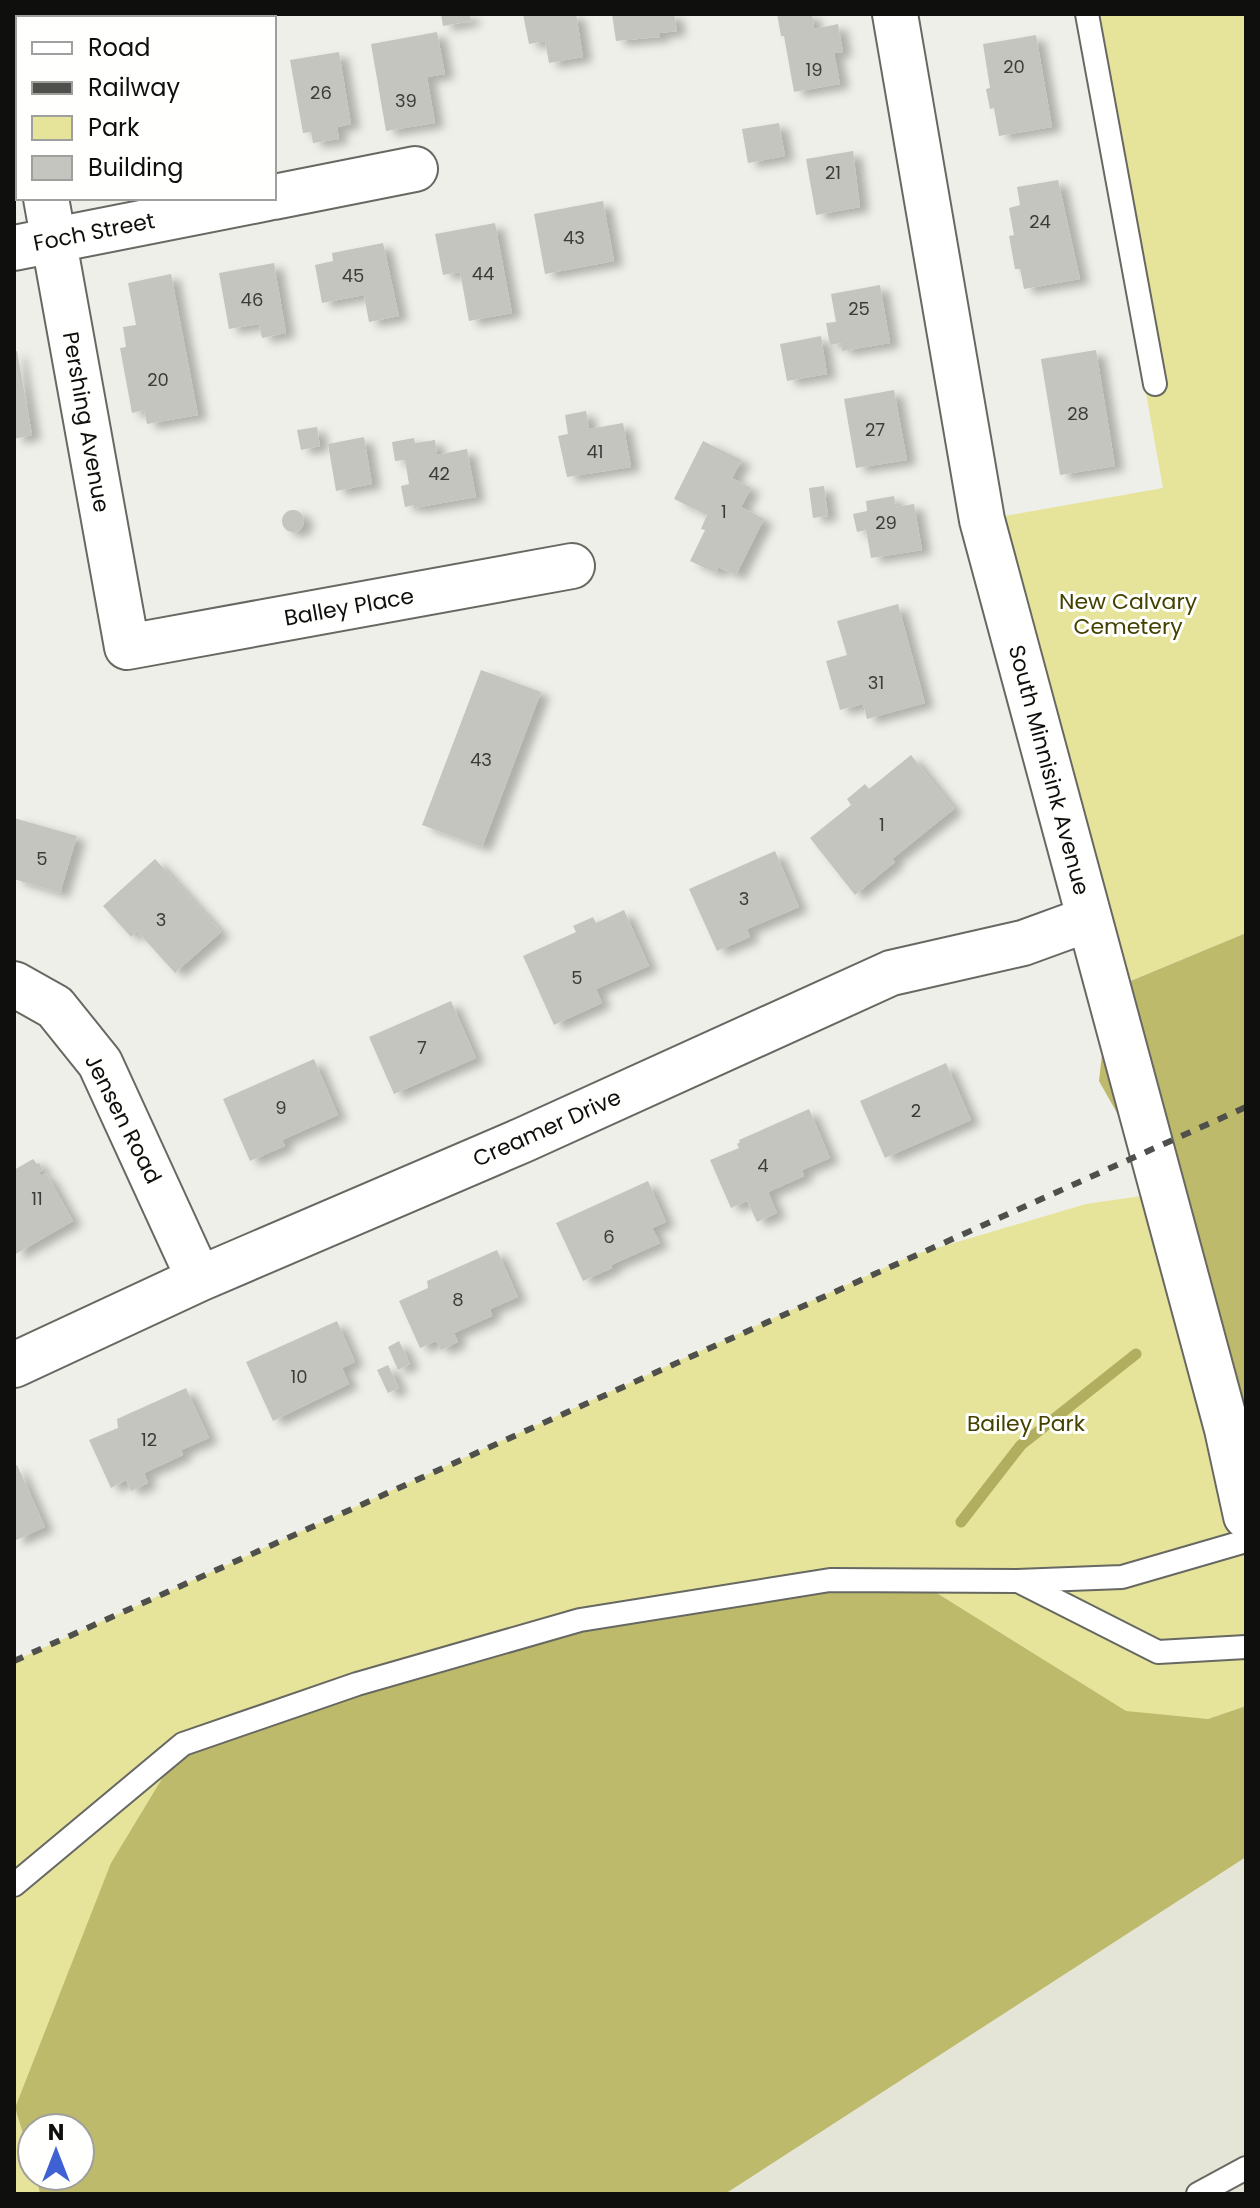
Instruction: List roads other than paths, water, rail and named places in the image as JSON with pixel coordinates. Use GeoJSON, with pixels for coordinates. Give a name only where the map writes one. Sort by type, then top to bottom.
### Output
{"type":"FeatureCollection","features":[{"type":"Feature","properties":{"kind":"street","name":"South Minnisink Avenue"},"geometry":{"type":"LineString","coordinates":[[895,14],[982,520],[1227,1429],[1246,1516]]}},
{"type":"Feature","properties":{"kind":"street"},"geometry":{"type":"LineString","coordinates":[[276,197],[415,169]]}},
{"type":"Feature","properties":{"kind":"street","name":"Pershing Avenue"},"geometry":{"type":"LineString","coordinates":[[45,200],[34,244],[127,647]]}},
{"type":"Feature","properties":{"kind":"street","name":"Foch Street"},"geometry":{"type":"LineString","coordinates":[[34,244],[258,200]]}},
{"type":"Feature","properties":{"kind":"street","name":"Balley Place"},"geometry":{"type":"LineString","coordinates":[[127,647],[572,566]]}},
{"type":"Feature","properties":{"kind":"street","name":"Creamer Drive"},"geometry":{"type":"LineString","coordinates":[[14,1365],[199,1279],[523,1140],[891,973],[1023,943],[1089,919]]}},
{"type":"Feature","properties":{"kind":"street","name":"Jensen Road"},"geometry":{"type":"LineString","coordinates":[[14,984],[55,1007],[100,1063],[199,1279]]}},
{"type":"Feature","properties":{"kind":"lane"},"geometry":{"type":"LineString","coordinates":[[1087,14],[1155,384]]}},
{"type":"Feature","properties":{"kind":"lane"},"geometry":{"type":"LineString","coordinates":[[14,1885],[183,1744],[357,1684],[580,1620],[830,1580],[1017,1581],[1122,1577],[1246,1541]]}},
{"type":"Feature","properties":{"kind":"lane"},"geometry":{"type":"LineString","coordinates":[[1017,1581],[1158,1652],[1246,1647]]}},
{"type":"Feature","properties":{"kind":"lane"},"geometry":{"type":"LineString","coordinates":[[1198,2194],[1246,2168]]}},
{"type":"Feature","properties":{"kind":"waterway"},"geometry":{"type":"LineString","coordinates":[[961,1522],[1021,1445],[1136,1354]]}},
{"type":"Feature","properties":{"kind":"railway"},"geometry":{"type":"LineString","coordinates":[[14,1661],[1246,1107]]}},
{"type":"Feature","properties":{"kind":"park label","name":"New Calvary Cemetery"},"geometry":{"type":"Point","coordinates":[1128,614]}},
{"type":"Feature","properties":{"kind":"park label","name":"Bailey Park"},"geometry":{"type":"Point","coordinates":[1026,1423]}}]}
